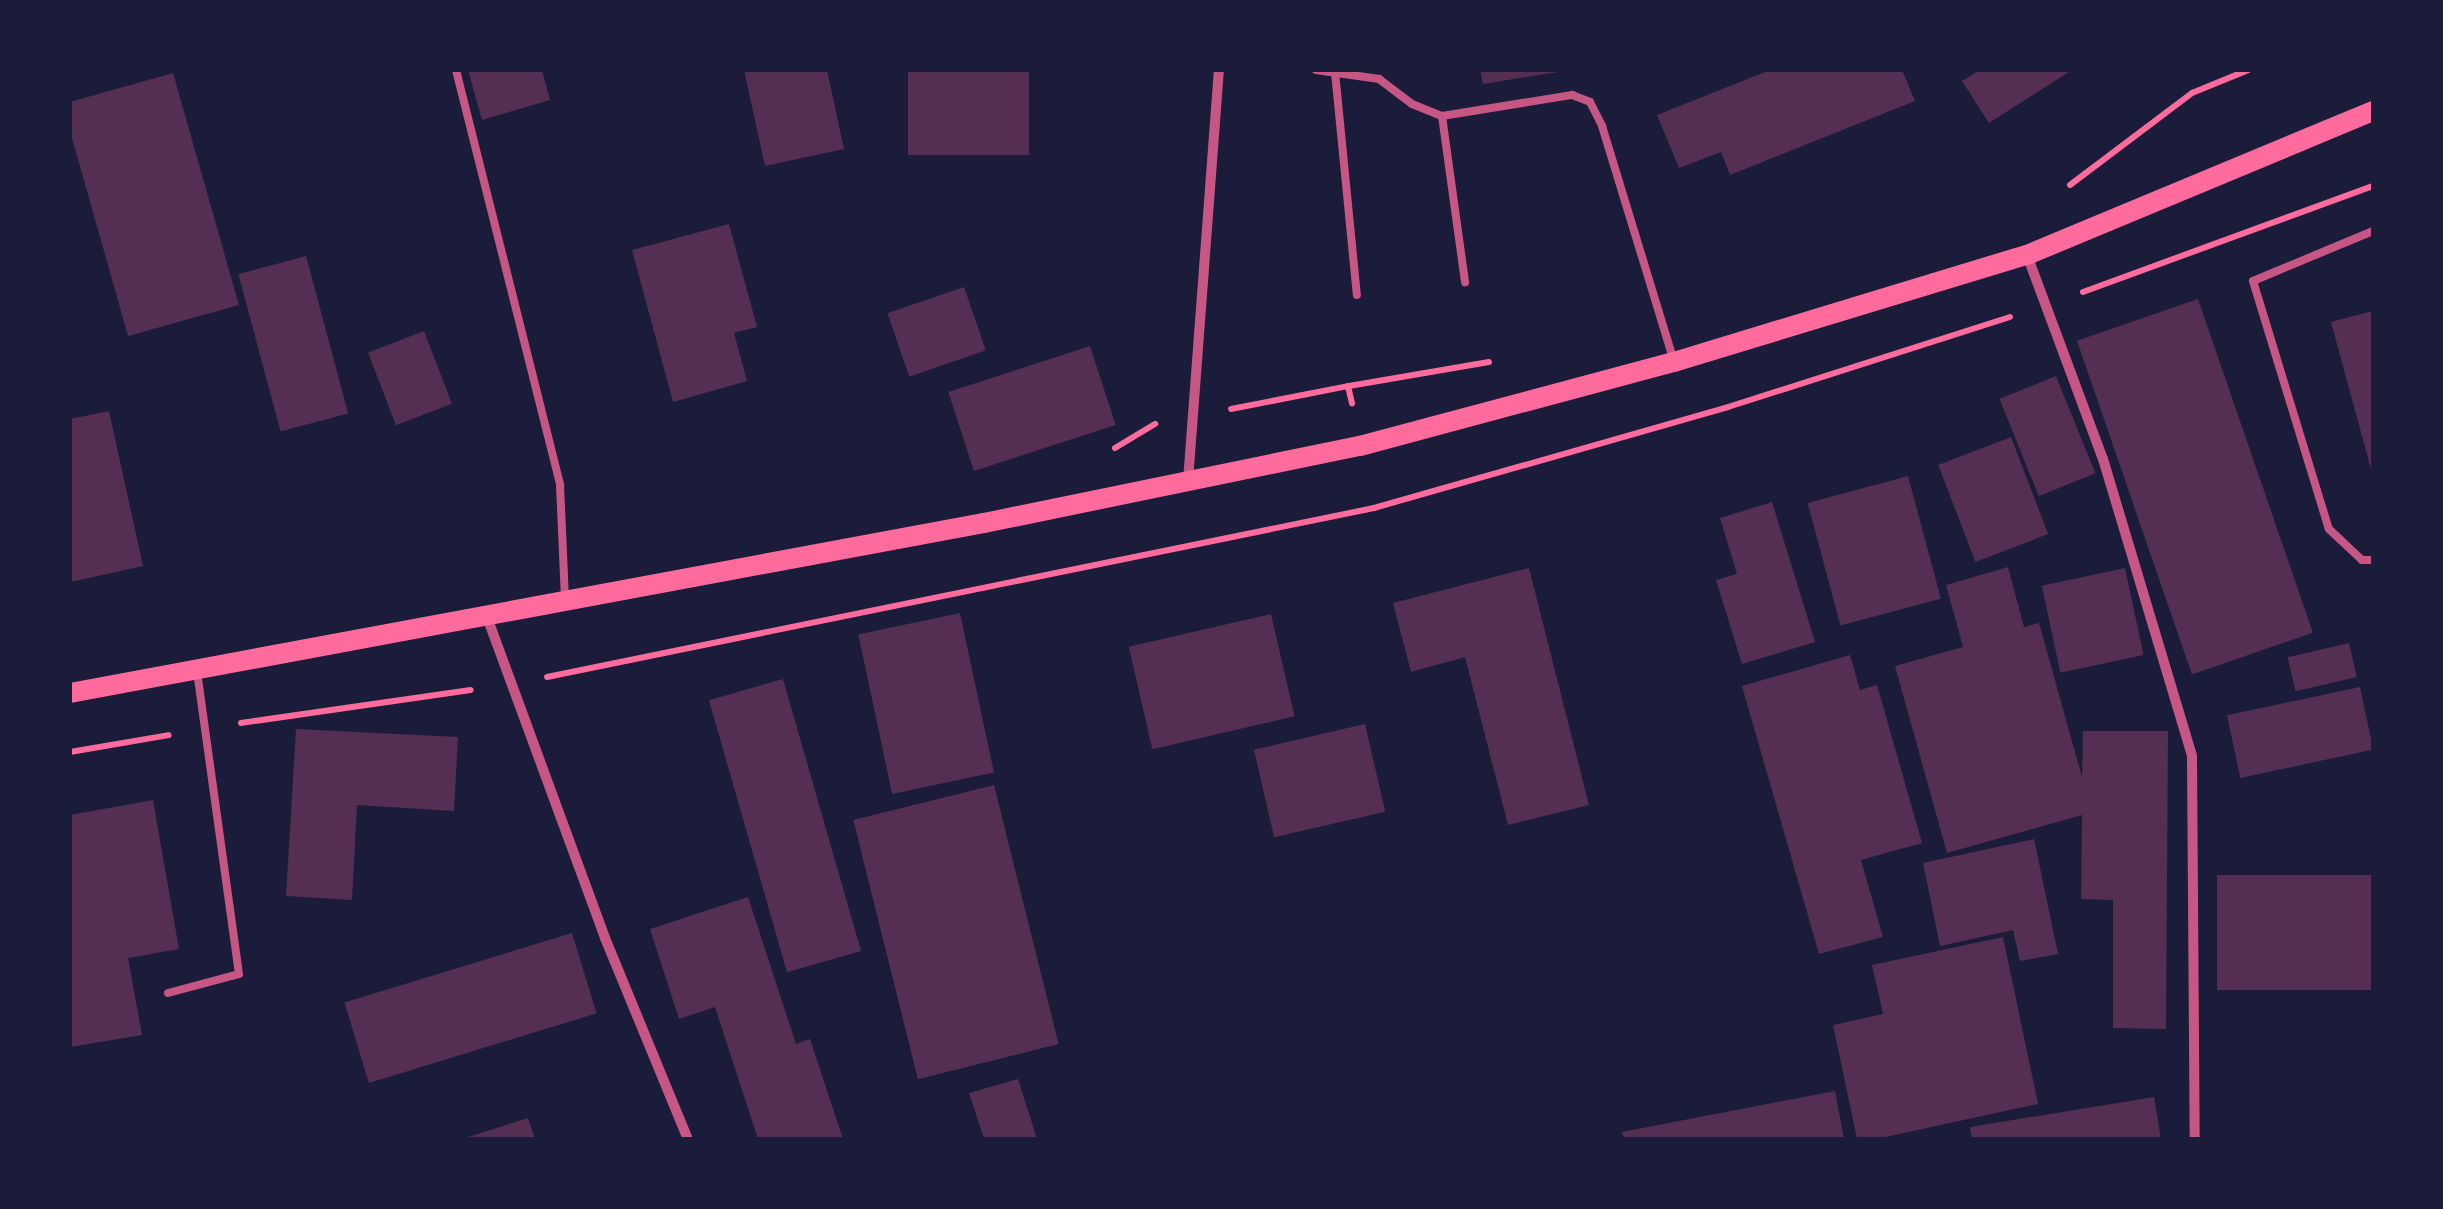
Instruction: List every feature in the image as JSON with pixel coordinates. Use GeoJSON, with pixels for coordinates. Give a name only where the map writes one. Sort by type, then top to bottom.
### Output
{"type":"FeatureCollection","features":[{"type":"Feature","properties":{"kind":"main road"},"geometry":{"type":"LineString","coordinates":[[70,692],[565,603],[1360,446],[1674,362],[2027,255],[2373,112]]}},
{"type":"Feature","properties":{"kind":"street"},"geometry":{"type":"LineString","coordinates":[[1188,482],[1219,70]]}},
{"type":"Feature","properties":{"kind":"street"},"geometry":{"type":"LineString","coordinates":[[2027,255],[2103,459],[2192,756],[2195,1139]]}},
{"type":"Feature","properties":{"kind":"street"},"geometry":{"type":"LineString","coordinates":[[486,617],[605,938],[688,1139]]}},
{"type":"Feature","properties":{"kind":"lane"},"geometry":{"type":"LineString","coordinates":[[456,70],[560,486],[565,603]]}},
{"type":"Feature","properties":{"kind":"lane"},"geometry":{"type":"LineString","coordinates":[[1316,70],[1379,79],[1412,104],[1442,116],[1572,94],[1590,102],[1602,126],[1674,362]]}},
{"type":"Feature","properties":{"kind":"lane"},"geometry":{"type":"LineString","coordinates":[[1335,72],[1357,295]]}},
{"type":"Feature","properties":{"kind":"lane"},"geometry":{"type":"LineString","coordinates":[[1442,116],[1465,282]]}},
{"type":"Feature","properties":{"kind":"lane"},"geometry":{"type":"LineString","coordinates":[[2373,231],[2253,282],[2329,529],[2362,560],[2373,560]]}},
{"type":"Feature","properties":{"kind":"lane"},"geometry":{"type":"LineString","coordinates":[[168,993],[239,974],[198,670]]}},
{"type":"Feature","properties":{"kind":"path"},"geometry":{"type":"LineString","coordinates":[[2068,187],[2192,92],[2248,70]]}},
{"type":"Feature","properties":{"kind":"path"},"geometry":{"type":"LineString","coordinates":[[70,752],[205,728],[511,684],[1374,508],[1728,407],[2046,306],[2373,186]]}},
{"type":"Feature","properties":{"kind":"path"},"geometry":{"type":"LineString","coordinates":[[1348,386],[1497,360]]}},
{"type":"Feature","properties":{"kind":"building"},"geometry":{"type":"Polygon","coordinates":[[[468,70],[542,70],[550,100],[482,120],[468,70]]]}},
{"type":"Feature","properties":{"kind":"building"},"geometry":{"type":"Polygon","coordinates":[[[744,70],[827,70],[844,149],[765,166],[744,70]]]}},
{"type":"Feature","properties":{"kind":"building"},"geometry":{"type":"Polygon","coordinates":[[[908,70],[1029,70],[1029,155],[908,155],[908,70]]]}},
{"type":"Feature","properties":{"kind":"building"},"geometry":{"type":"Polygon","coordinates":[[[1480,70],[1558,70],[1558,72],[1483,84],[1480,70]]]}},
{"type":"Feature","properties":{"kind":"building"},"geometry":{"type":"Polygon","coordinates":[[[1770,70],[1902,70],[1915,101],[1730,175],[1721,152],[1679,168],[1657,115],[1770,70]]]}},
{"type":"Feature","properties":{"kind":"building"},"geometry":{"type":"Polygon","coordinates":[[[1980,70],[2072,70],[1989,123],[1962,81],[1980,70]]]}},
{"type":"Feature","properties":{"kind":"building"},"geometry":{"type":"Polygon","coordinates":[[[173,73],[239,305],[128,336],[70,131],[70,102],[173,73]]]}},
{"type":"Feature","properties":{"kind":"building"},"geometry":{"type":"Polygon","coordinates":[[[729,224],[757,327],[734,333],[747,381],[673,402],[632,250],[729,224]]]}},
{"type":"Feature","properties":{"kind":"building"},"geometry":{"type":"Polygon","coordinates":[[[306,256],[348,413],[281,432],[238,274],[306,256]]]}},
{"type":"Feature","properties":{"kind":"building"},"geometry":{"type":"Polygon","coordinates":[[[964,287],[986,350],[909,377],[887,313],[964,287]]]}},
{"type":"Feature","properties":{"kind":"building"},"geometry":{"type":"Polygon","coordinates":[[[2198,299],[2313,633],[2192,674],[2077,341],[2198,299]]]}},
{"type":"Feature","properties":{"kind":"building"},"geometry":{"type":"Polygon","coordinates":[[[2373,311],[2373,473],[2372,473],[2331,322],[2373,311]]]}},
{"type":"Feature","properties":{"kind":"building"},"geometry":{"type":"Polygon","coordinates":[[[424,331],[452,404],[396,425],[368,353],[424,331]]]}},
{"type":"Feature","properties":{"kind":"building"},"geometry":{"type":"Polygon","coordinates":[[[1090,346],[1116,425],[974,471],[948,392],[1090,346]]]}},
{"type":"Feature","properties":{"kind":"building"},"geometry":{"type":"Polygon","coordinates":[[[2056,376],[2095,473],[2039,496],[1999,399],[2056,376]]]}},
{"type":"Feature","properties":{"kind":"building"},"geometry":{"type":"Polygon","coordinates":[[[109,411],[143,566],[70,582],[70,419],[109,411]]]}},
{"type":"Feature","properties":{"kind":"building"},"geometry":{"type":"Polygon","coordinates":[[[2011,437],[2048,534],[1975,562],[1938,465],[2011,437]]]}},
{"type":"Feature","properties":{"kind":"building"},"geometry":{"type":"Polygon","coordinates":[[[1908,476],[1941,599],[1840,626],[1808,503],[1908,476]]]}},
{"type":"Feature","properties":{"kind":"building"},"geometry":{"type":"Polygon","coordinates":[[[1772,502],[1815,642],[1742,664],[1716,580],[1737,574],[1720,518],[1772,502]]]}},
{"type":"Feature","properties":{"kind":"building"},"geometry":{"type":"Polygon","coordinates":[[[2008,567],[2024,627],[2039,623],[2082,777],[2083,731],[2168,731],[2166,1029],[2113,1028],[2113,900],[2081,899],[2082,815],[1947,853],[1895,666],[1963,647],[1946,585],[2008,567]]]}},
{"type":"Feature","properties":{"kind":"building"},"geometry":{"type":"Polygon","coordinates":[[[1529,568],[1589,805],[1508,825],[1465,657],[1411,672],[1393,603],[1529,568]]]}},
{"type":"Feature","properties":{"kind":"building"},"geometry":{"type":"Polygon","coordinates":[[[2125,568],[2144,655],[2060,673],[2042,586],[2125,568]]]}},
{"type":"Feature","properties":{"kind":"building"},"geometry":{"type":"Polygon","coordinates":[[[960,613],[994,772],[892,794],[858,635],[960,613]]]}},
{"type":"Feature","properties":{"kind":"building"},"geometry":{"type":"Polygon","coordinates":[[[1271,614],[1295,716],[1152,749],[1129,647],[1271,614]]]}},
{"type":"Feature","properties":{"kind":"building"},"geometry":{"type":"Polygon","coordinates":[[[2349,643],[2357,677],[2295,691],[2288,657],[2349,643]]]}},
{"type":"Feature","properties":{"kind":"building"},"geometry":{"type":"Polygon","coordinates":[[[1850,655],[1860,690],[1877,685],[1922,843],[1861,860],[1883,937],[1819,954],[1742,686],[1850,655]]]}},
{"type":"Feature","properties":{"kind":"building"},"geometry":{"type":"Polygon","coordinates":[[[783,679],[861,951],[787,972],[709,700],[783,679]]]}},
{"type":"Feature","properties":{"kind":"building"},"geometry":{"type":"Polygon","coordinates":[[[2360,687],[2373,750],[2240,778],[2227,715],[2360,687]]]}},
{"type":"Feature","properties":{"kind":"building"},"geometry":{"type":"Polygon","coordinates":[[[1365,724],[1385,812],[1274,837],[1254,750],[1365,724]]]}},
{"type":"Feature","properties":{"kind":"building"},"geometry":{"type":"Polygon","coordinates":[[[296,729],[458,737],[454,811],[357,805],[352,900],[286,896],[296,729]]]}},
{"type":"Feature","properties":{"kind":"building"},"geometry":{"type":"Polygon","coordinates":[[[994,785],[1059,1044],[918,1079],[853,820],[994,785]]]}},
{"type":"Feature","properties":{"kind":"building"},"geometry":{"type":"Polygon","coordinates":[[[153,800],[179,949],[128,958],[142,1035],[70,1047],[70,815],[153,800]]]}},
{"type":"Feature","properties":{"kind":"building"},"geometry":{"type":"Polygon","coordinates":[[[2034,839],[2058,954],[2020,961],[2013,930],[1940,946],[1923,863],[2034,839]]]}},
{"type":"Feature","properties":{"kind":"building"},"geometry":{"type":"Polygon","coordinates":[[[2217,875],[2373,875],[2373,990],[2217,990],[2217,875]]]}},
{"type":"Feature","properties":{"kind":"building"},"geometry":{"type":"Polygon","coordinates":[[[748,897],[796,1044],[810,1039],[843,1139],[758,1139],[715,1007],[679,1019],[650,929],[748,897]]]}},
{"type":"Feature","properties":{"kind":"building"},"geometry":{"type":"Polygon","coordinates":[[[572,933],[597,1013],[369,1083],[344,1003],[572,933]]]}},
{"type":"Feature","properties":{"kind":"building"},"geometry":{"type":"Polygon","coordinates":[[[2003,937],[2038,1104],[1876,1139],[1857,1139],[1833,1025],[1883,1014],[1872,965],[2003,937]]]}},
{"type":"Feature","properties":{"kind":"building"},"geometry":{"type":"Polygon","coordinates":[[[1018,1079],[1037,1139],[984,1139],[969,1093],[1018,1079]]]}},
{"type":"Feature","properties":{"kind":"building"},"geometry":{"type":"Polygon","coordinates":[[[1835,1091],[1844,1139],[1624,1139],[1622,1132],[1835,1091]]]}},
{"type":"Feature","properties":{"kind":"building"},"geometry":{"type":"Polygon","coordinates":[[[2154,1097],[2161,1139],[1972,1139],[1970,1127],[2154,1097]]]}},
{"type":"Feature","properties":{"kind":"building"},"geometry":{"type":"Polygon","coordinates":[[[528,1118],[535,1139],[465,1139],[465,1138],[528,1118]]]}}]}
